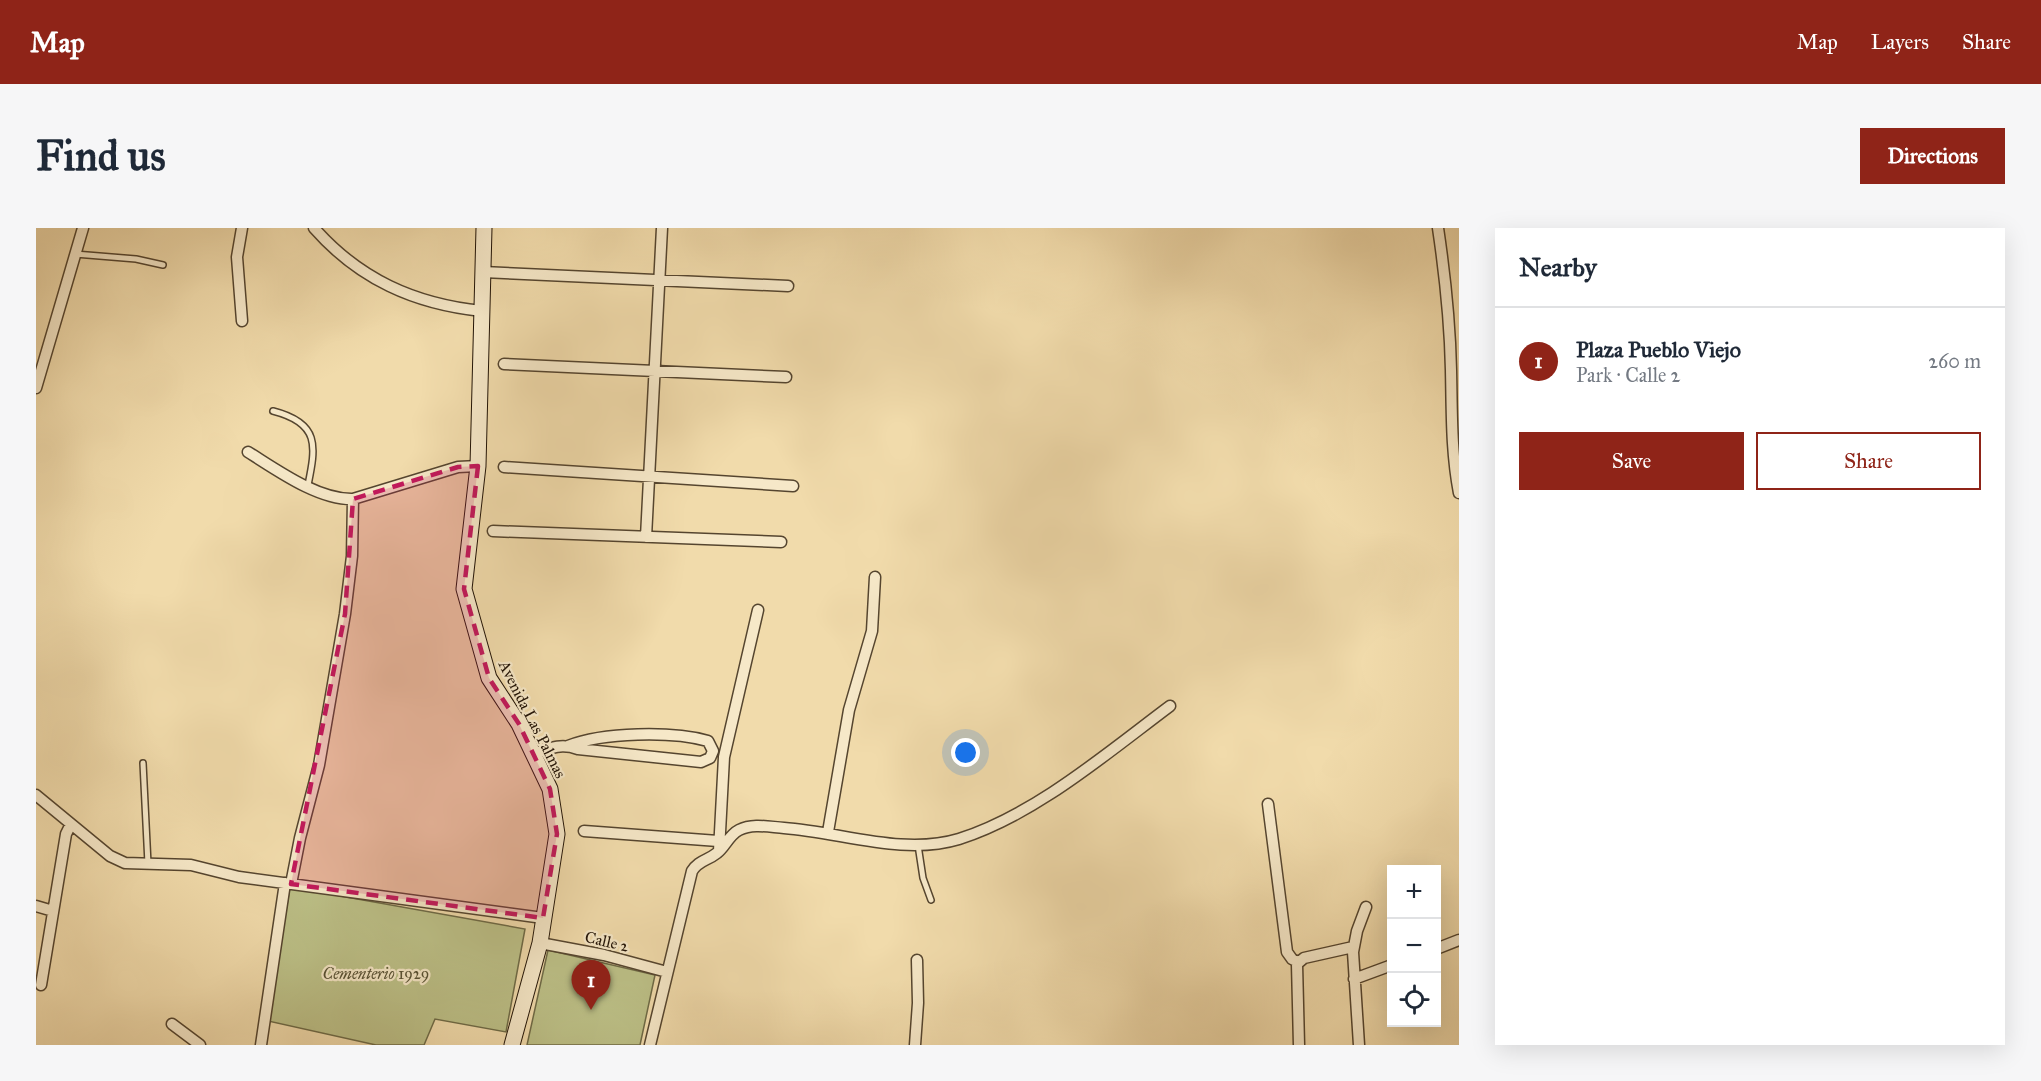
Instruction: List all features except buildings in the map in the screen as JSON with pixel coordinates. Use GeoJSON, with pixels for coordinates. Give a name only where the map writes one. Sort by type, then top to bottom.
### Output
{"type":"FeatureCollection","features":[{"type":"Feature","properties":{"kind":"street"},"geometry":{"type":"LineString","coordinates":[[36,388],[83,228]]}},
{"type":"Feature","properties":{"kind":"street"},"geometry":{"type":"LineString","coordinates":[[242,228],[237,257],[242,321]]}},
{"type":"Feature","properties":{"kind":"street"},"geometry":{"type":"LineString","coordinates":[[314,228],[342,256],[389,288],[440,305],[482,311]]}},
{"type":"Feature","properties":{"kind":"street","name":"Avenida Las Palmas"},"geometry":{"type":"LineString","coordinates":[[484,228],[478,466],[464,589],[489,678],[519,724],[549,789],[557,834],[540,943],[512,1045]]}},
{"type":"Feature","properties":{"kind":"street"},"geometry":{"type":"LineString","coordinates":[[646,537],[662,228]]}},
{"type":"Feature","properties":{"kind":"street"},"geometry":{"type":"LineString","coordinates":[[1438,228],[1451,368],[1452,453],[1459,493]]}},
{"type":"Feature","properties":{"kind":"street"},"geometry":{"type":"LineString","coordinates":[[483,272],[788,286]]}},
{"type":"Feature","properties":{"kind":"street"},"geometry":{"type":"LineString","coordinates":[[504,364],[786,377]]}},
{"type":"Feature","properties":{"kind":"street"},"geometry":{"type":"LineString","coordinates":[[248,452],[328,496],[353,499],[458,466],[478,466]]}},
{"type":"Feature","properties":{"kind":"street"},"geometry":{"type":"LineString","coordinates":[[504,467],[793,486]]}},
{"type":"Feature","properties":{"kind":"street"},"geometry":{"type":"LineString","coordinates":[[261,1045],[288,884],[319,765],[345,614],[352,556],[353,499]]}},
{"type":"Feature","properties":{"kind":"street"},"geometry":{"type":"LineString","coordinates":[[493,531],[781,542]]}},
{"type":"Feature","properties":{"kind":"street"},"geometry":{"type":"LineString","coordinates":[[828,832],[849,710],[872,631],[875,577]]}},
{"type":"Feature","properties":{"kind":"street"},"geometry":{"type":"LineString","coordinates":[[719,846],[724,757],[758,610]]}},
{"type":"Feature","properties":{"kind":"street"},"geometry":{"type":"LineString","coordinates":[[650,1045],[692,871],[698,862],[737,831],[749,827],[766,826],[918,845],[930,845],[960,838],[1011,815],[1059,788],[1170,706]]}},
{"type":"Feature","properties":{"kind":"street"},"geometry":{"type":"LineString","coordinates":[[533,754],[555,746],[568,746],[701,762],[710,758],[713,751],[708,741],[664,733],[583,740],[568,746]]}},
{"type":"Feature","properties":{"kind":"street"},"geometry":{"type":"LineString","coordinates":[[36,795],[110,856],[125,863],[191,865],[239,877],[543,918]]}},
{"type":"Feature","properties":{"kind":"street"},"geometry":{"type":"LineString","coordinates":[[1268,804],[1287,952],[1292,959],[1298,962]]}},
{"type":"Feature","properties":{"kind":"street"},"geometry":{"type":"LineString","coordinates":[[41,985],[66,834],[71,824]]}},
{"type":"Feature","properties":{"kind":"street"},"geometry":{"type":"LineString","coordinates":[[584,831],[719,846]]}},
{"type":"Feature","properties":{"kind":"street"},"geometry":{"type":"LineString","coordinates":[[36,906],[53,911]]}},
{"type":"Feature","properties":{"kind":"street"},"geometry":{"type":"LineString","coordinates":[[1359,1045],[1353,947],[1366,907]]}},
{"type":"Feature","properties":{"kind":"street"},"geometry":{"type":"LineString","coordinates":[[1441,948],[1459,940]]}},
{"type":"Feature","properties":{"kind":"street","name":"Calle 2"},"geometry":{"type":"LineString","coordinates":[[540,943],[604,955],[667,972]]}},
{"type":"Feature","properties":{"kind":"street"},"geometry":{"type":"LineString","coordinates":[[1299,1045],[1296,970],[1298,962],[1304,958],[1353,947]]}},
{"type":"Feature","properties":{"kind":"street"},"geometry":{"type":"LineString","coordinates":[[915,1045],[918,1003],[917,960]]}},
{"type":"Feature","properties":{"kind":"street"},"geometry":{"type":"LineString","coordinates":[[1354,979],[1387,968]]}},
{"type":"Feature","properties":{"kind":"street"},"geometry":{"type":"LineString","coordinates":[[172,1024],[201,1045]]}},
{"type":"Feature","properties":{"kind":"lane"},"geometry":{"type":"LineString","coordinates":[[75,254],[136,259],[163,265]]}},
{"type":"Feature","properties":{"kind":"lane"},"geometry":{"type":"LineString","coordinates":[[273,411],[299,423],[313,440],[315,454],[308,485]]}},
{"type":"Feature","properties":{"kind":"lane"},"geometry":{"type":"LineString","coordinates":[[143,763],[148,864]]}},
{"type":"Feature","properties":{"kind":"lane"},"geometry":{"type":"LineString","coordinates":[[918,845],[923,878],[931,900]]}},
{"type":"Feature","properties":{"kind":"highlighted area"},"geometry":{"type":"Polygon","coordinates":[[[478,466],[464,589],[489,678],[519,724],[550,789],[557,834],[543,918],[291,884],[345,614],[353,499],[458,467],[478,466]]]}},
{"type":"Feature","properties":{"kind":"green space","name":"Cementerio 1929"},"geometry":{"type":"Polygon","coordinates":[[[290,887],[525,929],[506,1032],[435,1019],[424,1045],[376,1045],[268,1021],[290,887]]]}},
{"type":"Feature","properties":{"kind":"green space"},"geometry":{"type":"Polygon","coordinates":[[[548,950],[655,975],[640,1045],[527,1045],[548,950]]]}},
{"type":"Feature","properties":{"kind":"place","name":"Plaza Pueblo Viejo"},"geometry":{"type":"Point","coordinates":[591,1010]}}]}
